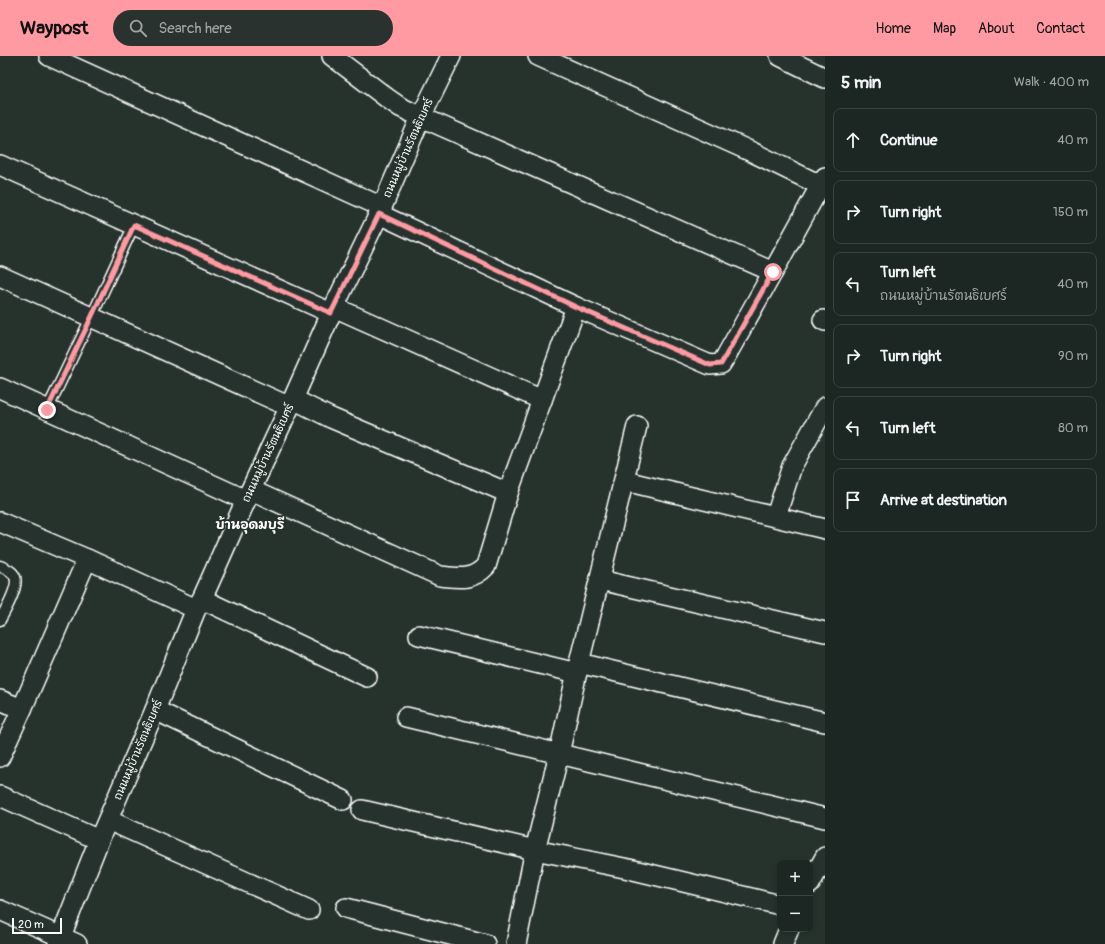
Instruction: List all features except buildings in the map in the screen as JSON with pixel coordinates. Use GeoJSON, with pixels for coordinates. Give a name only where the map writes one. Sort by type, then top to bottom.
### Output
{"type":"FeatureCollection","features":[{"type":"Feature","properties":{"kind":"street"},"geometry":{"type":"LineString","coordinates":[[49,56],[380,210],[576,307],[710,365],[721,364],[823,181],[752,152],[538,56]]}},
{"type":"Feature","properties":{"kind":"street"},"geometry":{"type":"LineString","coordinates":[[332,56],[400,107],[773,272]]}},
{"type":"Feature","properties":{"kind":"street","name":"ถนนหมู่บ้านรัตนธิเบศร์"},"geometry":{"type":"LineString","coordinates":[[65,942],[98,840],[108,820],[199,604],[380,210],[421,117],[451,56]]}},
{"type":"Feature","properties":{"kind":"street"},"geometry":{"type":"LineString","coordinates":[[780,56],[825,78]]}},
{"type":"Feature","properties":{"kind":"street"},"geometry":{"type":"LineString","coordinates":[[0,165],[134,225],[542,400]]}},
{"type":"Feature","properties":{"kind":"street"},"geometry":{"type":"LineString","coordinates":[[0,276],[279,402],[292,402],[508,493]]}},
{"type":"Feature","properties":{"kind":"street"},"geometry":{"type":"LineString","coordinates":[[0,388],[47,410],[440,576],[471,577],[480,572],[486,566],[508,493],[576,307]]}},
{"type":"Feature","properties":{"kind":"street"},"geometry":{"type":"LineString","coordinates":[[776,516],[792,466],[824,412]]}},
{"type":"Feature","properties":{"kind":"street"},"geometry":{"type":"LineString","coordinates":[[516,944],[535,850],[637,426]]}},
{"type":"Feature","properties":{"kind":"street"},"geometry":{"type":"LineString","coordinates":[[625,481],[776,516],[825,529]]}},
{"type":"Feature","properties":{"kind":"street"},"geometry":{"type":"LineString","coordinates":[[1,524],[199,604],[367,677]]}},
{"type":"Feature","properties":{"kind":"street"},"geometry":{"type":"LineString","coordinates":[[0,757],[87,559]]}},
{"type":"Feature","properties":{"kind":"street"},"geometry":{"type":"LineString","coordinates":[[600,580],[825,632]]}},
{"type":"Feature","properties":{"kind":"street"},"geometry":{"type":"LineString","coordinates":[[419,635],[825,722]]}},
{"type":"Feature","properties":{"kind":"street"},"geometry":{"type":"LineString","coordinates":[[0,700],[22,709]]}},
{"type":"Feature","properties":{"kind":"street"},"geometry":{"type":"LineString","coordinates":[[155,710],[343,800]]}},
{"type":"Feature","properties":{"kind":"street"},"geometry":{"type":"LineString","coordinates":[[406,717],[825,818]]}},
{"type":"Feature","properties":{"kind":"street"},"geometry":{"type":"LineString","coordinates":[[0,796],[98,840]]}},
{"type":"Feature","properties":{"kind":"street"},"geometry":{"type":"LineString","coordinates":[[362,810],[535,850],[628,869],[777,904]]}},
{"type":"Feature","properties":{"kind":"street"},"geometry":{"type":"LineString","coordinates":[[108,820],[309,910]]}},
{"type":"Feature","properties":{"kind":"street"},"geometry":{"type":"LineString","coordinates":[[813,879],[825,857]]}},
{"type":"Feature","properties":{"kind":"street"},"geometry":{"type":"LineString","coordinates":[[346,908],[485,944]]}},
{"type":"Feature","properties":{"kind":"street"},"geometry":{"type":"LineString","coordinates":[[0,910],[65,942]]}},
{"type":"Feature","properties":{"kind":"street"},"geometry":{"type":"LineString","coordinates":[[783,944],[788,932]]}},
{"type":"Feature","properties":{"kind":"lane"},"geometry":{"type":"LineString","coordinates":[[47,410],[134,225]]}},
{"type":"Feature","properties":{"kind":"lane"},"geometry":{"type":"LineString","coordinates":[[0,566],[12,572],[15,577],[16,585],[5,612],[0,620]]}},
{"type":"Feature","properties":{"kind":"district","name":"บ้านอุดมบุรี"},"geometry":{"type":"Point","coordinates":[250,525]}},
{"type":"Feature","properties":{"kind":"route"},"geometry":{"type":"LineString","coordinates":[[47,410],[134,225],[331,313],[379,214],[576,307],[710,365],[721,364],[773,272]]}}]}
